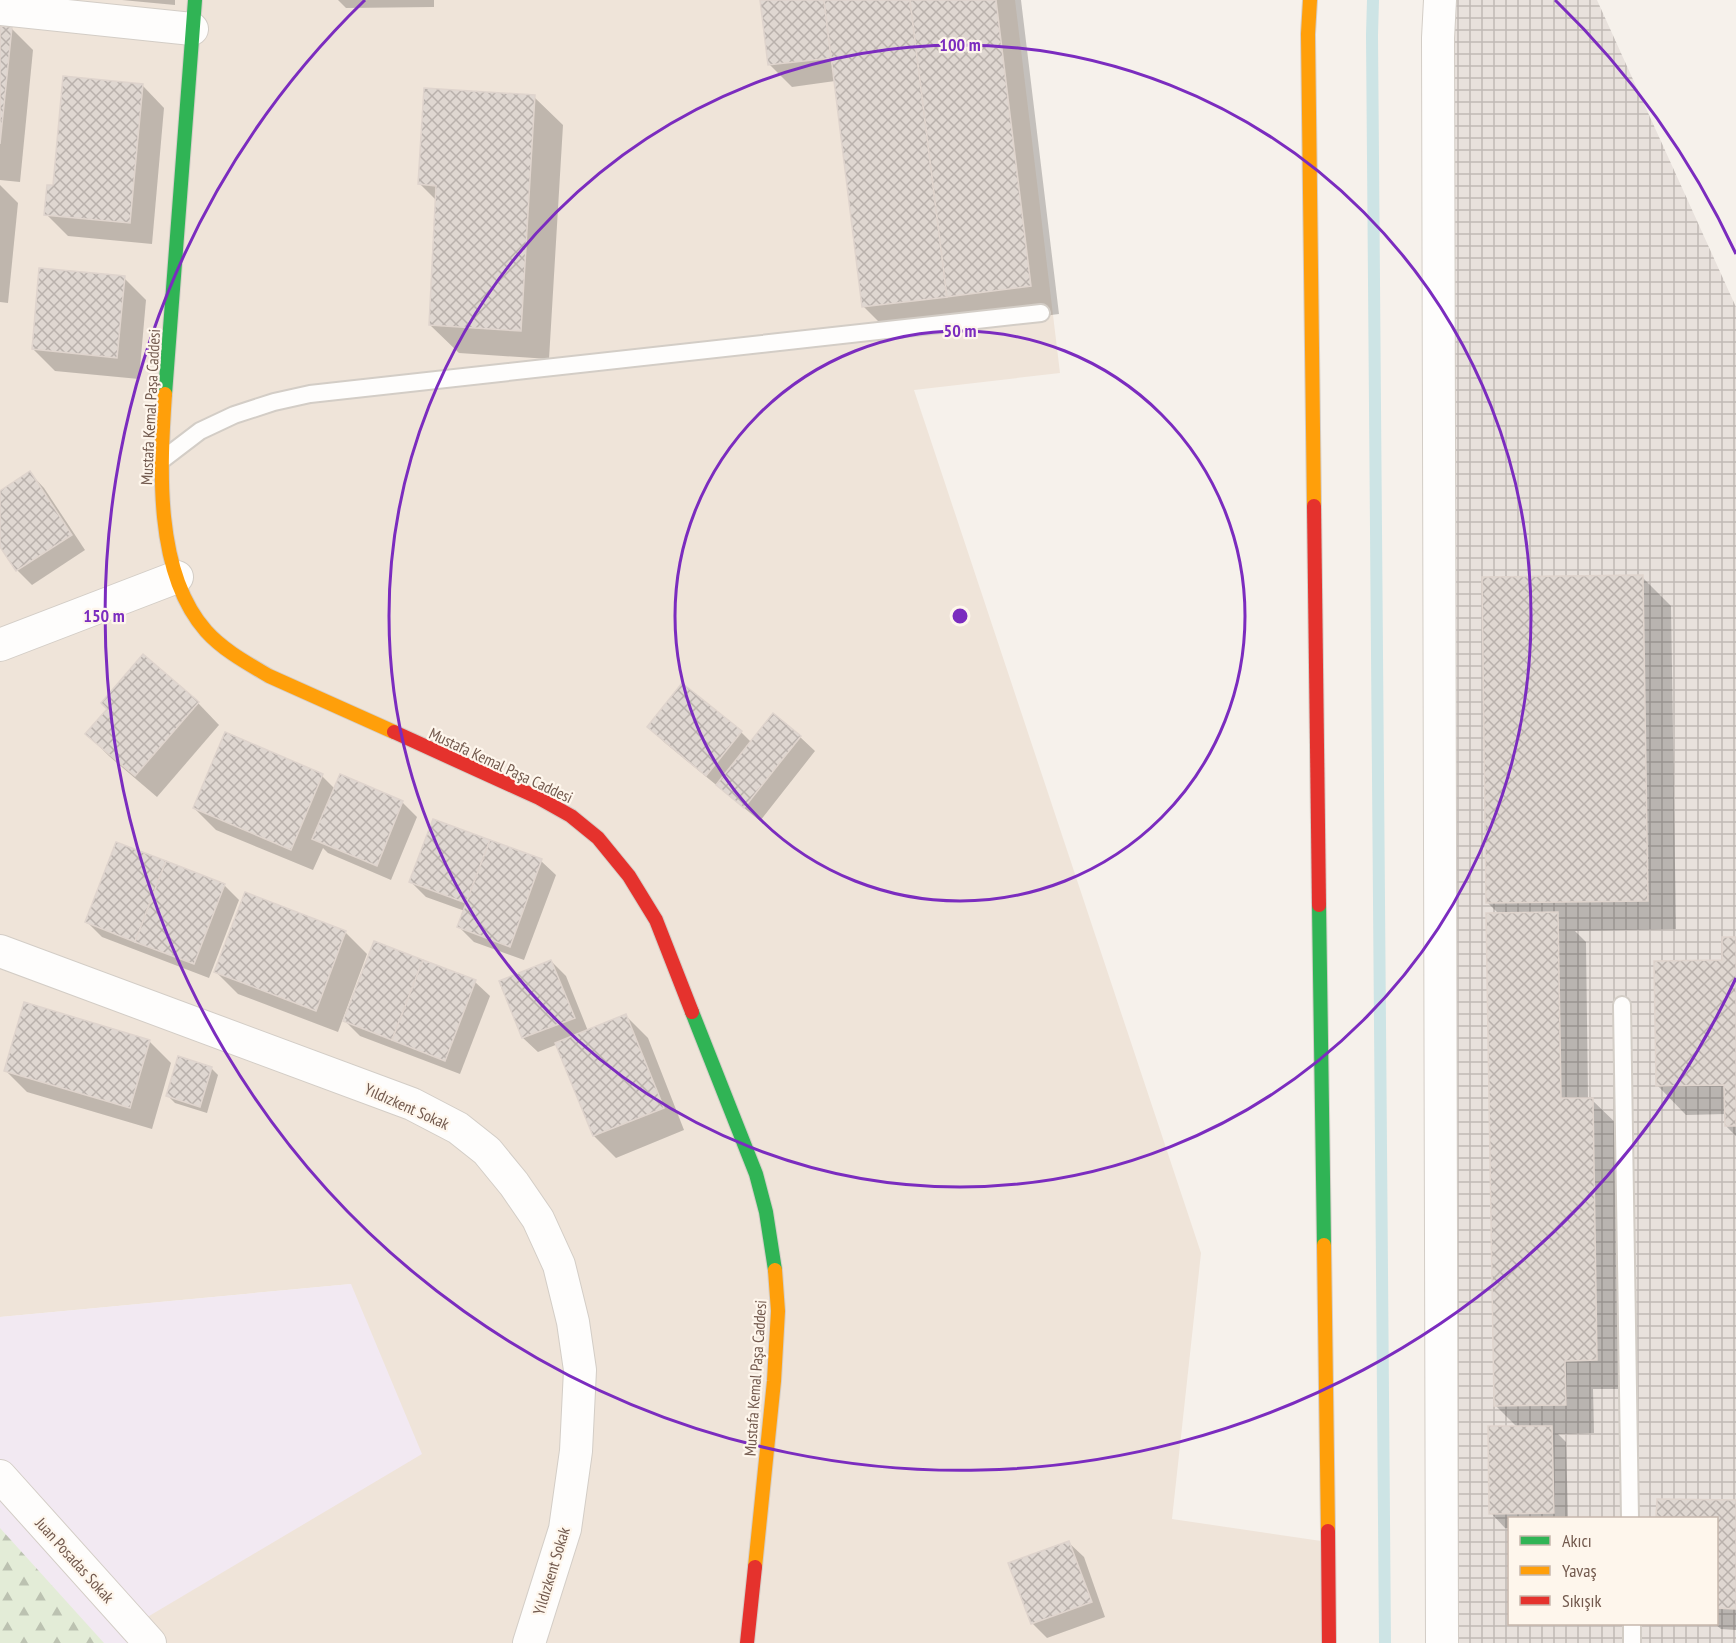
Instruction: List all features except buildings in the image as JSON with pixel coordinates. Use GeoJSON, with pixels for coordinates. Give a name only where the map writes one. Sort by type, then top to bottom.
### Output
{"type":"FeatureCollection","features":[{"type":"Feature","properties":{"kind":"street"},"geometry":{"type":"LineString","coordinates":[[1310,0],[1308,34],[1329,1643]]}},
{"type":"Feature","properties":{"kind":"street"},"geometry":{"type":"LineString","coordinates":[[1440,0],[1438,38],[1442,1643]]}},
{"type":"Feature","properties":{"kind":"street"},"geometry":{"type":"LineString","coordinates":[[0,9],[193,15]]}},
{"type":"Feature","properties":{"kind":"street","name":"Mustafa Kemal Paşa Caddesi"},"geometry":{"type":"LineString","coordinates":[[193,15],[162,436],[162,487],[167,535],[177,577],[190,611],[206,631],[236,657],[269,676],[539,798],[572,817],[614,854],[634,881],[656,920],[756,1174],[766,1212],[775,1263],[778,1311],[774,1381],[747,1643]]}},
{"type":"Feature","properties":{"kind":"street"},"geometry":{"type":"LineString","coordinates":[[0,645],[177,577]]}},
{"type":"Feature","properties":{"kind":"street","name":"Yıldızkent Sokak"},"geometry":{"type":"LineString","coordinates":[[0,951],[412,1104],[458,1128],[487,1151],[514,1184],[538,1219],[559,1265],[573,1322],[580,1370],[576,1450],[565,1529],[529,1643]]}},
{"type":"Feature","properties":{"kind":"street","name":"Juan Posadas Sokak"},"geometry":{"type":"LineString","coordinates":[[0,1476],[150,1643]]}},
{"type":"Feature","properties":{"kind":"lane"},"geometry":{"type":"LineString","coordinates":[[162,460],[200,431],[234,415],[274,402],[310,394],[1041,313]]}},
{"type":"Feature","properties":{"kind":"lane"},"geometry":{"type":"LineString","coordinates":[[1622,1005],[1630,1517]]}},
{"type":"Feature","properties":{"kind":"lane"},"geometry":{"type":"LineString","coordinates":[[1632,1625],[1632,1643]]}},
{"type":"Feature","properties":{"kind":"shaded area"},"geometry":{"type":"Polygon","coordinates":[[[0,0],[1015,0],[1060,373],[914,390],[1201,1253],[1172,1519],[1328,1542],[1329,1643],[150,1643],[134,1625],[351,1284],[0,1317],[0,0]]]}},
{"type":"Feature","properties":{"kind":"shaded area"},"geometry":{"type":"Polygon","coordinates":[[[1440,0],[1597,0],[1736,307],[1736,1643],[1442,1643],[1440,0]]]}},
{"type":"Feature","properties":{"kind":"shaded area"},"geometry":{"type":"Polygon","coordinates":[[[351,1284],[422,1454],[134,1625],[150,1643],[0,1643],[0,1317],[351,1284]]]}},
{"type":"Feature","properties":{"kind":"green space"},"geometry":{"type":"Polygon","coordinates":[[[0,1528],[104,1643],[0,1643],[0,1528]]]}},
{"type":"Feature","properties":{"kind":"waterway"},"geometry":{"type":"LineString","coordinates":[[1373,0],[1385,1643]]}},
{"type":"Feature","properties":{"kind":"traffic: fast"},"geometry":{"type":"LineString","coordinates":[[165,394],[195,0]]}},
{"type":"Feature","properties":{"kind":"traffic: fast"},"geometry":{"type":"LineString","coordinates":[[1319,905],[1324,1245]]}},
{"type":"Feature","properties":{"kind":"traffic: fast"},"geometry":{"type":"LineString","coordinates":[[692,1012],[756,1174],[766,1212],[775,1270]]}},
{"type":"Feature","properties":{"kind":"traffic: slow"},"geometry":{"type":"LineString","coordinates":[[1310,0],[1308,34],[1314,506]]}},
{"type":"Feature","properties":{"kind":"traffic: slow"},"geometry":{"type":"LineString","coordinates":[[165,394],[162,454],[164,518],[177,579],[189,607],[213,638],[244,661],[269,676],[394,732]]}},
{"type":"Feature","properties":{"kind":"traffic: slow"},"geometry":{"type":"LineString","coordinates":[[1324,1245],[1328,1531]]}},
{"type":"Feature","properties":{"kind":"traffic: slow"},"geometry":{"type":"LineString","coordinates":[[755,1567],[774,1381],[778,1311],[775,1270]]}},
{"type":"Feature","properties":{"kind":"traffic: jam"},"geometry":{"type":"LineString","coordinates":[[1314,506],[1319,905]]}},
{"type":"Feature","properties":{"kind":"traffic: jam"},"geometry":{"type":"LineString","coordinates":[[394,732],[539,798],[571,816],[598,838],[629,876],[656,920],[692,1012]]}},
{"type":"Feature","properties":{"kind":"traffic: jam"},"geometry":{"type":"LineString","coordinates":[[1328,1531],[1329,1643]]}},
{"type":"Feature","properties":{"kind":"traffic: jam"},"geometry":{"type":"LineString","coordinates":[[747,1643],[755,1567]]}}]}
